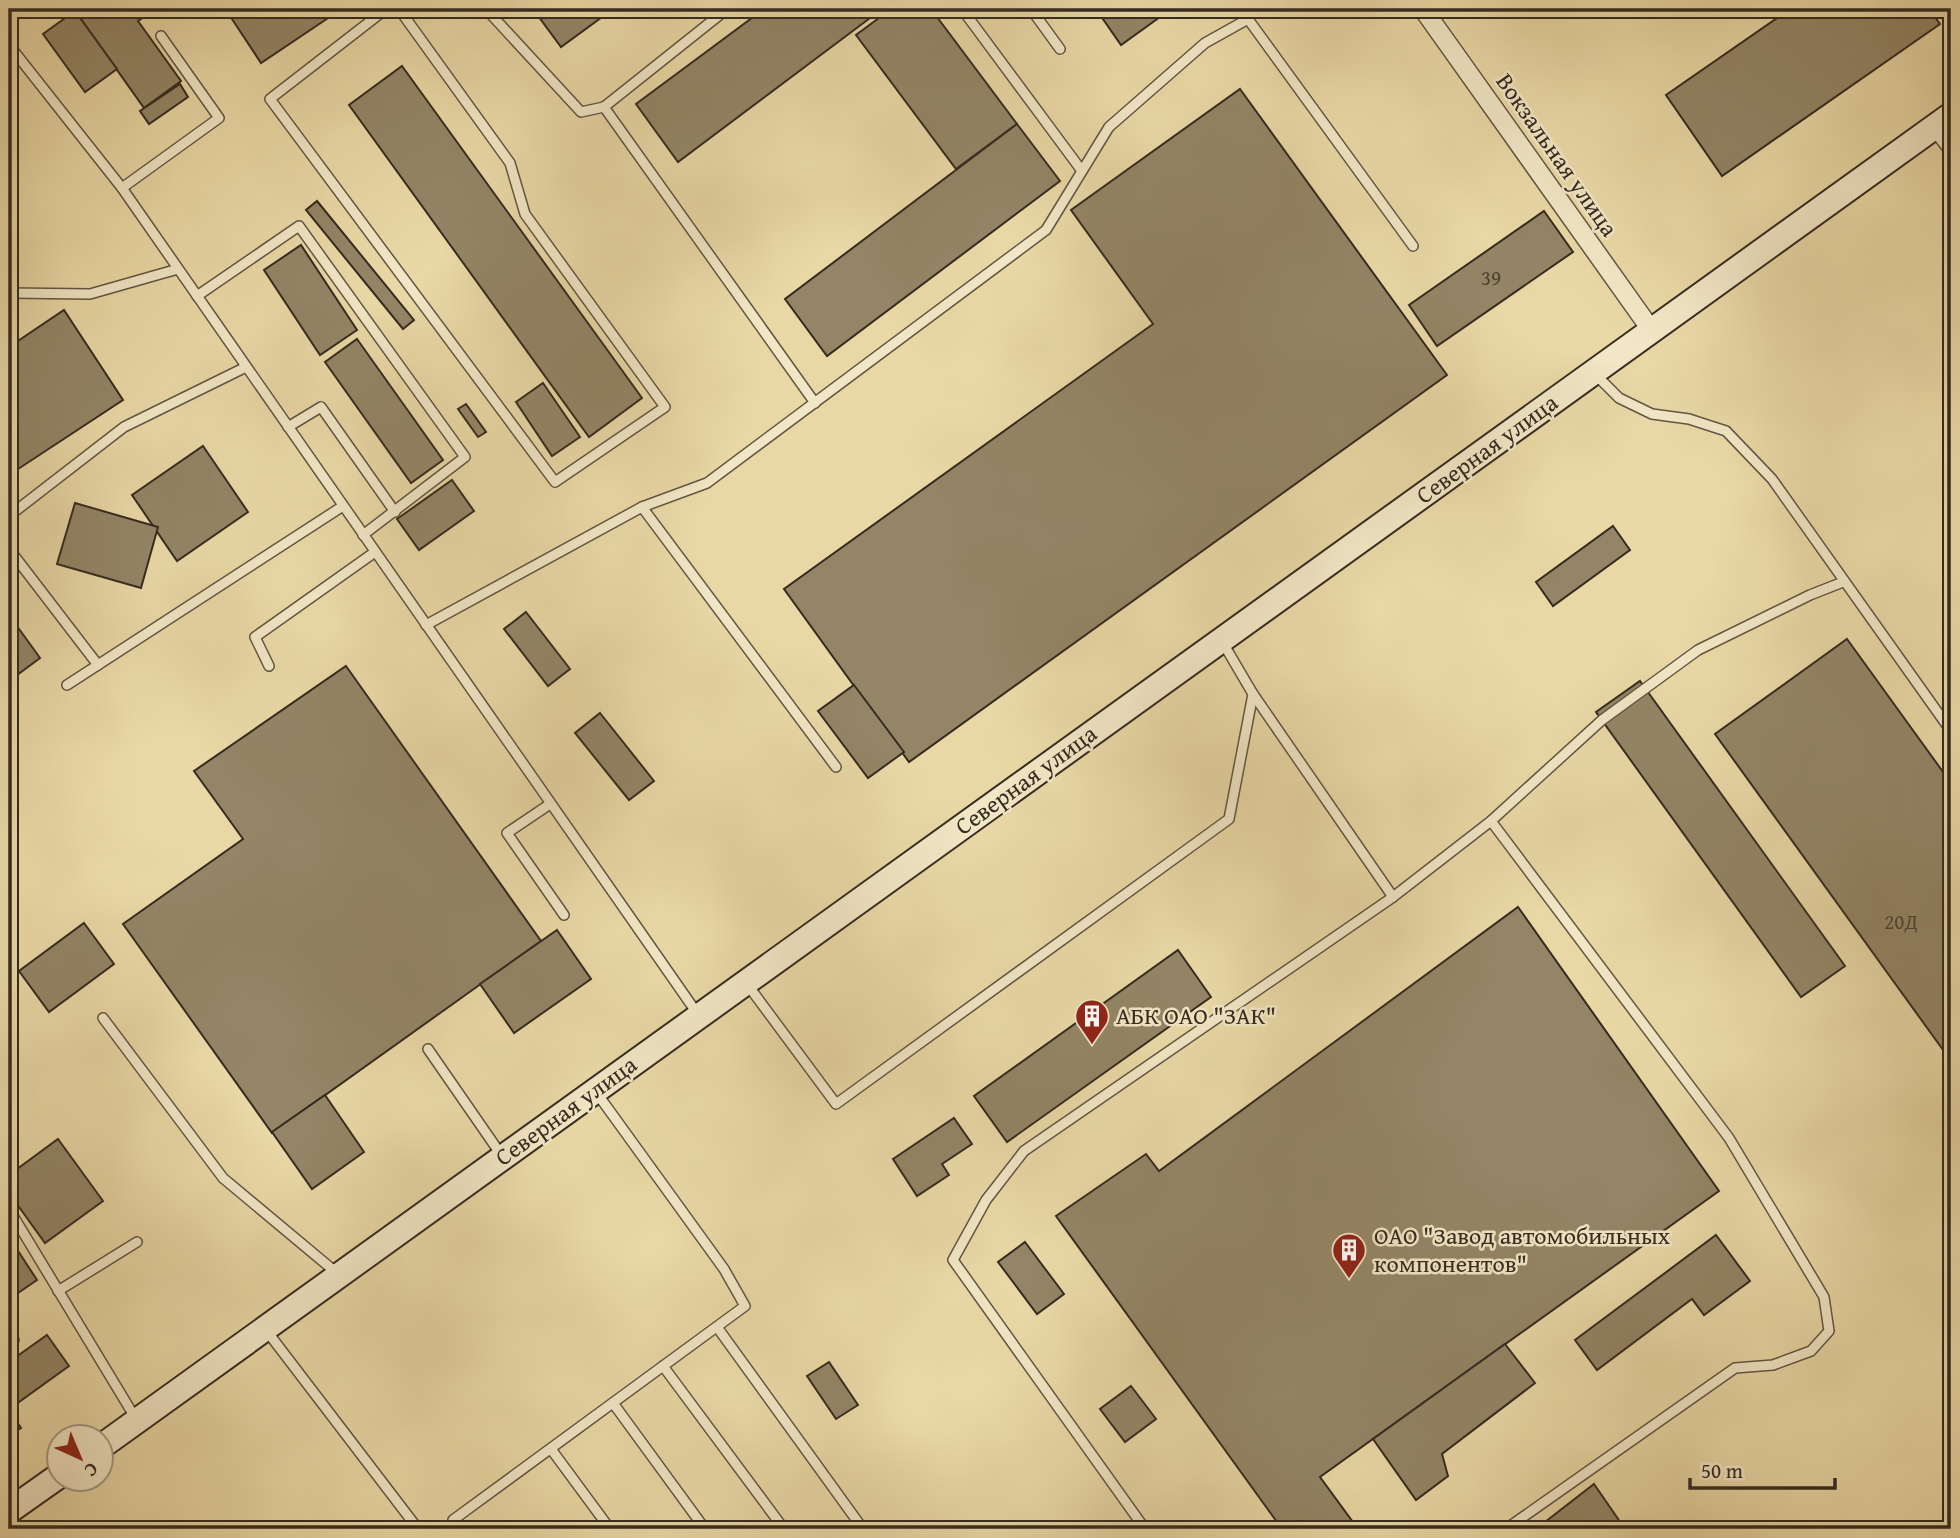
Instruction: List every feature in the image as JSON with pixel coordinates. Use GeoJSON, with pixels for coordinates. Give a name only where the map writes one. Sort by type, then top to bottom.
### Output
{"type":"FeatureCollection","features":[{"type":"Feature","properties":{"kind":"main road","name":"Северная улица"},"geometry":{"type":"LineString","coordinates":[[116,1436],[1942,122]]}},
{"type":"Feature","properties":{"kind":"main road"},"geometry":{"type":"LineString","coordinates":[[9,1511],[46,1485]]}},
{"type":"Feature","properties":{"kind":"street","name":"Вокзальная улица"},"geometry":{"type":"LineString","coordinates":[[1423,9],[1651,331]]}},
{"type":"Feature","properties":{"kind":"lane"},"geometry":{"type":"LineString","coordinates":[[386,9],[271,99],[555,482],[665,407],[525,214],[510,163],[399,9]]}},
{"type":"Feature","properties":{"kind":"lane"},"geometry":{"type":"LineString","coordinates":[[486,9],[581,112],[604,107],[727,9]]}},
{"type":"Feature","properties":{"kind":"lane"},"geometry":{"type":"LineString","coordinates":[[962,9],[1082,171]]}},
{"type":"Feature","properties":{"kind":"lane"},"geometry":{"type":"LineString","coordinates":[[1031,9],[1060,49]]}},
{"type":"Feature","properties":{"kind":"lane"},"geometry":{"type":"LineString","coordinates":[[426,625],[642,506],[707,483],[1046,230],[1109,127],[1205,43],[1248,19],[1413,246]]}},
{"type":"Feature","properties":{"kind":"lane"},"geometry":{"type":"LineString","coordinates":[[122,188],[219,118],[161,36]]}},
{"type":"Feature","properties":{"kind":"lane"},"geometry":{"type":"LineString","coordinates":[[9,45],[122,188],[699,1016]]}},
{"type":"Feature","properties":{"kind":"lane"},"geometry":{"type":"LineString","coordinates":[[604,107],[815,403]]}},
{"type":"Feature","properties":{"kind":"lane"},"geometry":{"type":"LineString","coordinates":[[1942,122],[1951,153]]}},
{"type":"Feature","properties":{"kind":"lane"},"geometry":{"type":"LineString","coordinates":[[197,296],[299,226],[466,457],[363,536]]}},
{"type":"Feature","properties":{"kind":"lane"},"geometry":{"type":"LineString","coordinates":[[9,293],[90,294],[178,269]]}},
{"type":"Feature","properties":{"kind":"lane"},"geometry":{"type":"LineString","coordinates":[[9,516],[124,427],[246,367]]}},
{"type":"Feature","properties":{"kind":"lane"},"geometry":{"type":"LineString","coordinates":[[1593,373],[1619,398],[1652,414],[1689,419],[1726,431],[1772,479],[1951,731]]}},
{"type":"Feature","properties":{"kind":"lane"},"geometry":{"type":"LineString","coordinates":[[288,427],[321,407],[395,512]]}},
{"type":"Feature","properties":{"kind":"lane"},"geometry":{"type":"LineString","coordinates":[[67,685],[343,506]]}},
{"type":"Feature","properties":{"kind":"lane"},"geometry":{"type":"LineString","coordinates":[[642,506],[836,767]]}},
{"type":"Feature","properties":{"kind":"lane"},"geometry":{"type":"LineString","coordinates":[[9,548],[98,665]]}},
{"type":"Feature","properties":{"kind":"lane"},"geometry":{"type":"LineString","coordinates":[[269,666],[255,637],[375,552]]}},
{"type":"Feature","properties":{"kind":"lane"},"geometry":{"type":"LineString","coordinates":[[1145,1529],[953,1260],[986,1200],[1024,1152],[1393,897],[1491,821],[1602,720],[1698,650],[1810,595],[1843,582]]}},
{"type":"Feature","properties":{"kind":"lane"},"geometry":{"type":"LineString","coordinates":[[1221,640],[1253,694],[1393,897]]}},
{"type":"Feature","properties":{"kind":"lane"},"geometry":{"type":"LineString","coordinates":[[746,982],[836,1104],[1229,819],[1253,694]]}},
{"type":"Feature","properties":{"kind":"lane"},"geometry":{"type":"LineString","coordinates":[[550,804],[507,832],[564,915]]}},
{"type":"Feature","properties":{"kind":"lane"},"geometry":{"type":"LineString","coordinates":[[1491,821],[1730,1138],[1824,1297],[1829,1331],[1811,1351],[1773,1365],[1735,1368],[1506,1529]]}},
{"type":"Feature","properties":{"kind":"lane"},"geometry":{"type":"LineString","coordinates":[[103,1018],[223,1178],[339,1275]]}},
{"type":"Feature","properties":{"kind":"lane"},"geometry":{"type":"LineString","coordinates":[[428,1049],[503,1157]]}},
{"type":"Feature","properties":{"kind":"lane"},"geometry":{"type":"LineString","coordinates":[[460,1529],[453,1520],[745,1306],[724,1269],[595,1091]]}},
{"type":"Feature","properties":{"kind":"lane"},"geometry":{"type":"LineString","coordinates":[[9,1209],[136,1421]]}},
{"type":"Feature","properties":{"kind":"lane"},"geometry":{"type":"LineString","coordinates":[[58,1291],[137,1242]]}},
{"type":"Feature","properties":{"kind":"lane"},"geometry":{"type":"LineString","coordinates":[[717,1327],[863,1529]]}},
{"type":"Feature","properties":{"kind":"lane"},"geometry":{"type":"LineString","coordinates":[[265,1329],[418,1529]]}},
{"type":"Feature","properties":{"kind":"lane"},"geometry":{"type":"LineString","coordinates":[[663,1366],[783,1529]]}},
{"type":"Feature","properties":{"kind":"lane"},"geometry":{"type":"LineString","coordinates":[[613,1403],[705,1529]]}},
{"type":"Feature","properties":{"kind":"lane"},"geometry":{"type":"LineString","coordinates":[[551,1449],[610,1529]]}},
{"type":"Feature","properties":{"kind":"building"},"geometry":{"type":"Polygon","coordinates":[[[95,9],[156,9],[138,21],[181,81],[144,108],[81,19],[95,9]]]}},
{"type":"Feature","properties":{"kind":"building"},"geometry":{"type":"Polygon","coordinates":[[[335,9],[337,12],[261,63],[226,10],[335,9]]]}},
{"type":"Feature","properties":{"kind":"building"},"geometry":{"type":"Polygon","coordinates":[[[533,9],[613,9],[561,47],[533,9]]]}},
{"type":"Feature","properties":{"kind":"building"},"geometry":{"type":"Polygon","coordinates":[[[764,9],[882,9],[678,162],[636,104],[764,9]]]}},
{"type":"Feature","properties":{"kind":"building"},"geometry":{"type":"Polygon","coordinates":[[[891,9],[931,9],[1017,124],[956,169],[856,35],[891,9]]]}},
{"type":"Feature","properties":{"kind":"building"},"geometry":{"type":"Polygon","coordinates":[[[1096,9],[1171,9],[1121,45],[1096,9]]]}},
{"type":"Feature","properties":{"kind":"building"},"geometry":{"type":"Polygon","coordinates":[[[1790,9],[1929,9],[1940,24],[1722,176],[1666,95],[1790,9]]]}},
{"type":"Feature","properties":{"kind":"building"},"geometry":{"type":"Polygon","coordinates":[[[75,11],[117,69],[85,92],[43,34],[75,11]]]}},
{"type":"Feature","properties":{"kind":"building"},"geometry":{"type":"Polygon","coordinates":[[[402,66],[642,398],[589,437],[349,105],[402,66]]]}},
{"type":"Feature","properties":{"kind":"building"},"geometry":{"type":"Polygon","coordinates":[[[180,84],[188,97],[149,124],[140,111],[180,84]]]}},
{"type":"Feature","properties":{"kind":"building"},"geometry":{"type":"Polygon","coordinates":[[[1240,89],[1447,375],[909,762],[784,589],[1153,324],[1071,210],[1240,89]]]}},
{"type":"Feature","properties":{"kind":"building"},"geometry":{"type":"Polygon","coordinates":[[[1017,124],[1060,181],[827,356],[785,299],[1017,124]]]}},
{"type":"Feature","properties":{"kind":"building"},"geometry":{"type":"Polygon","coordinates":[[[317,201],[414,320],[403,329],[306,210],[317,201]]]}},
{"type":"Feature","properties":{"kind":"building"},"geometry":{"type":"Polygon","coordinates":[[[1544,211],[1573,252],[1437,346],[1409,305],[1544,211]]]}},
{"type":"Feature","properties":{"kind":"building"},"geometry":{"type":"Polygon","coordinates":[[[301,245],[357,330],[320,355],[264,270],[301,245]]]}},
{"type":"Feature","properties":{"kind":"building"},"geometry":{"type":"Polygon","coordinates":[[[64,310],[123,400],[9,475],[9,347],[64,310]]]}},
{"type":"Feature","properties":{"kind":"building"},"geometry":{"type":"Polygon","coordinates":[[[357,339],[443,460],[411,483],[325,362],[357,339]]]}},
{"type":"Feature","properties":{"kind":"building"},"geometry":{"type":"Polygon","coordinates":[[[543,383],[580,437],[552,456],[516,402],[543,383]]]}},
{"type":"Feature","properties":{"kind":"building"},"geometry":{"type":"Polygon","coordinates":[[[466,404],[486,432],[478,437],[458,409],[466,404]]]}},
{"type":"Feature","properties":{"kind":"building"},"geometry":{"type":"Polygon","coordinates":[[[203,446],[248,512],[177,561],[132,495],[203,446]]]}},
{"type":"Feature","properties":{"kind":"building"},"geometry":{"type":"Polygon","coordinates":[[[452,480],[474,511],[419,550],[397,519],[452,480]]]}},
{"type":"Feature","properties":{"kind":"building"},"geometry":{"type":"Polygon","coordinates":[[[75,503],[158,527],[141,588],[57,564],[75,503]]]}},
{"type":"Feature","properties":{"kind":"building"},"geometry":{"type":"Polygon","coordinates":[[[1613,526],[1630,550],[1553,606],[1536,582],[1613,526]]]}},
{"type":"Feature","properties":{"kind":"building"},"geometry":{"type":"Polygon","coordinates":[[[526,612],[570,669],[548,686],[504,629],[526,612]]]}},
{"type":"Feature","properties":{"kind":"building"},"geometry":{"type":"Polygon","coordinates":[[[9,615],[40,658],[9,681],[9,615]]]}},
{"type":"Feature","properties":{"kind":"building"},"geometry":{"type":"Polygon","coordinates":[[[1847,639],[1951,783],[1951,1061],[1715,734],[1847,639]]]}},
{"type":"Feature","properties":{"kind":"building"},"geometry":{"type":"Polygon","coordinates":[[[346,666],[541,941],[272,1133],[123,924],[243,839],[194,771],[346,666]]]}},
{"type":"Feature","properties":{"kind":"building"},"geometry":{"type":"Polygon","coordinates":[[[1640,681],[1845,966],[1801,997],[1596,712],[1640,681]]]}},
{"type":"Feature","properties":{"kind":"building"},"geometry":{"type":"Polygon","coordinates":[[[854,685],[904,752],[868,778],[818,711],[854,685]]]}},
{"type":"Feature","properties":{"kind":"building"},"geometry":{"type":"Polygon","coordinates":[[[600,713],[654,781],[629,800],[575,733],[600,713]]]}},
{"type":"Feature","properties":{"kind":"building","name":"ОАО \"Завод автомобильных компонентов\""},"geometry":{"type":"Polygon","coordinates":[[[1518,907],[1719,1191],[1320,1477],[1358,1529],[1282,1529],[1056,1216],[1146,1154],[1159,1171],[1518,907]]]}},
{"type":"Feature","properties":{"kind":"building"},"geometry":{"type":"Polygon","coordinates":[[[84,923],[114,964],[49,1012],[19,971],[84,923]]]}},
{"type":"Feature","properties":{"kind":"building"},"geometry":{"type":"Polygon","coordinates":[[[557,930],[591,979],[514,1033],[480,984],[557,930]]]}},
{"type":"Feature","properties":{"kind":"building","name":"АБК ОАО \"ЗАК\""},"geometry":{"type":"Polygon","coordinates":[[[1178,950],[1211,997],[1007,1142],[974,1096],[1178,950]]]}},
{"type":"Feature","properties":{"kind":"building"},"geometry":{"type":"Polygon","coordinates":[[[325,1095],[364,1152],[312,1189],[272,1132],[325,1095]]]}},
{"type":"Feature","properties":{"kind":"building"},"geometry":{"type":"Polygon","coordinates":[[[954,1118],[972,1144],[942,1164],[949,1175],[917,1196],[893,1159],[954,1118]]]}},
{"type":"Feature","properties":{"kind":"building"},"geometry":{"type":"Polygon","coordinates":[[[58,1139],[103,1201],[45,1243],[9,1193],[9,1175],[58,1139]]]}},
{"type":"Feature","properties":{"kind":"building"},"geometry":{"type":"Polygon","coordinates":[[[1716,1235],[1750,1281],[1704,1315],[1692,1299],[1597,1370],[1575,1340],[1716,1235]]]}},
{"type":"Feature","properties":{"kind":"building"},"geometry":{"type":"Polygon","coordinates":[[[9,1237],[37,1280],[9,1299],[9,1237]]]}},
{"type":"Feature","properties":{"kind":"building"},"geometry":{"type":"Polygon","coordinates":[[[1025,1242],[1064,1294],[1037,1314],[998,1262],[1025,1242]]]}},
{"type":"Feature","properties":{"kind":"building"},"geometry":{"type":"Polygon","coordinates":[[[47,1335],[69,1366],[12,1407],[9,1403],[9,1362],[47,1335]]]}},
{"type":"Feature","properties":{"kind":"building"},"geometry":{"type":"Polygon","coordinates":[[[1505,1344],[1535,1383],[1442,1454],[1448,1476],[1416,1500],[1373,1439],[1505,1344]]]}},
{"type":"Feature","properties":{"kind":"building"},"geometry":{"type":"Polygon","coordinates":[[[829,1362],[858,1405],[836,1419],[807,1376],[829,1362]]]}},
{"type":"Feature","properties":{"kind":"building"},"geometry":{"type":"Polygon","coordinates":[[[1131,1386],[1156,1419],[1125,1442],[1100,1409],[1131,1386]]]}},
{"type":"Feature","properties":{"kind":"building"},"geometry":{"type":"Polygon","coordinates":[[[9,1410],[21,1428],[9,1436],[9,1410]]]}},
{"type":"Feature","properties":{"kind":"building"},"geometry":{"type":"Polygon","coordinates":[[[1594,1484],[1625,1529],[1536,1529],[1594,1484]]]}},
{"type":"Feature","properties":{"kind":"place","name":"АБК ОАО \"ЗАК\""},"geometry":{"type":"Point","coordinates":[1092,1046]}},
{"type":"Feature","properties":{"kind":"place","name":"ОАО \"Завод автомобильных компонентов\""},"geometry":{"type":"Point","coordinates":[1349,1280]}}]}
